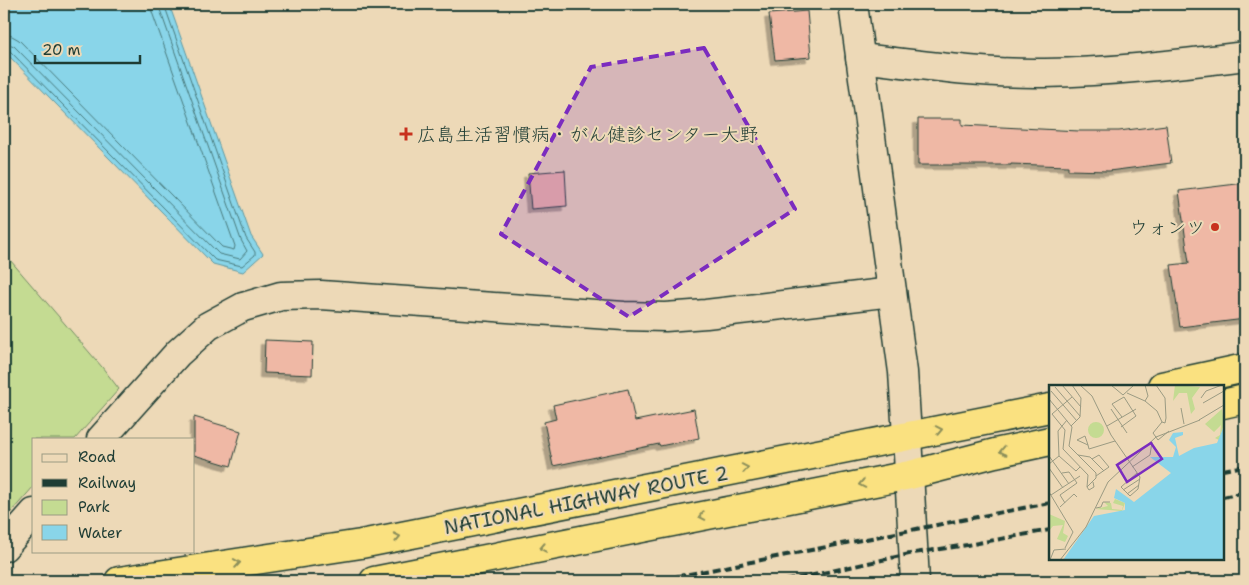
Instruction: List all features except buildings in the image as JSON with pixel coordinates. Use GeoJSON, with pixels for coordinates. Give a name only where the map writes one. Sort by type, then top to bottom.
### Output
{"type":"FeatureCollection","features":[{"type":"Feature","properties":{"kind":"highway"},"geometry":{"type":"LineString","coordinates":[[1167,385],[1245,368]]}},
{"type":"Feature","properties":{"kind":"highway"},"geometry":{"type":"LineString","coordinates":[[1224,404],[1245,399]]}},
{"type":"Feature","properties":{"kind":"highway","name":"NATIONAL HIGHWAY ROUTE 2"},"geometry":{"type":"LineString","coordinates":[[119,581],[361,544],[1049,408]]}},
{"type":"Feature","properties":{"kind":"highway","name":"NATIONAL HIGHWAY ROUTE 2"},"geometry":{"type":"LineString","coordinates":[[374,581],[910,475],[1049,441]]}},
{"type":"Feature","properties":{"kind":"street"},"geometry":{"type":"LineString","coordinates":[[853,4],[903,372],[915,581]]}},
{"type":"Feature","properties":{"kind":"street"},"geometry":{"type":"LineString","coordinates":[[860,58],[953,70],[1044,73],[1154,66],[1245,56]]}},
{"type":"Feature","properties":{"kind":"street"},"geometry":{"type":"LineString","coordinates":[[102,438],[178,352],[208,326],[243,307],[281,296],[321,295],[624,316],[665,317],[706,314],[892,292]]}},
{"type":"Feature","properties":{"kind":"street"},"geometry":{"type":"LineString","coordinates":[[4,547],[32,515]]}},
{"type":"Feature","properties":{"kind":"highlighted area"},"geometry":{"type":"Polygon","coordinates":[[[704,48],[795,209],[629,317],[501,234],[591,67],[704,48]]]}},
{"type":"Feature","properties":{"kind":"green space"},"geometry":{"type":"Polygon","coordinates":[[[4,253],[119,389],[76,438],[32,438],[32,488],[4,520],[4,253]]]}},
{"type":"Feature","properties":{"kind":"water"},"geometry":{"type":"Polygon","coordinates":[[[4,4],[169,4],[251,236],[263,254],[243,272],[213,264],[4,51],[4,4]]]}},
{"type":"Feature","properties":{"kind":"railway"},"geometry":{"type":"LineString","coordinates":[[1224,470],[1245,466]]}},
{"type":"Feature","properties":{"kind":"railway"},"geometry":{"type":"LineString","coordinates":[[1224,497],[1245,492]]}},
{"type":"Feature","properties":{"kind":"railway"},"geometry":{"type":"LineString","coordinates":[[653,581],[1049,503]]}},
{"type":"Feature","properties":{"kind":"railway"},"geometry":{"type":"LineString","coordinates":[[786,581],[914,553],[1049,530]]}},
{"type":"Feature","properties":{"kind":"place","name":"広島生活習慣病・がん健診センター大野"},"geometry":{"type":"Point","coordinates":[406,134]}},
{"type":"Feature","properties":{"kind":"place","name":"ウォンツ"},"geometry":{"type":"Point","coordinates":[1215,227]}}]}
